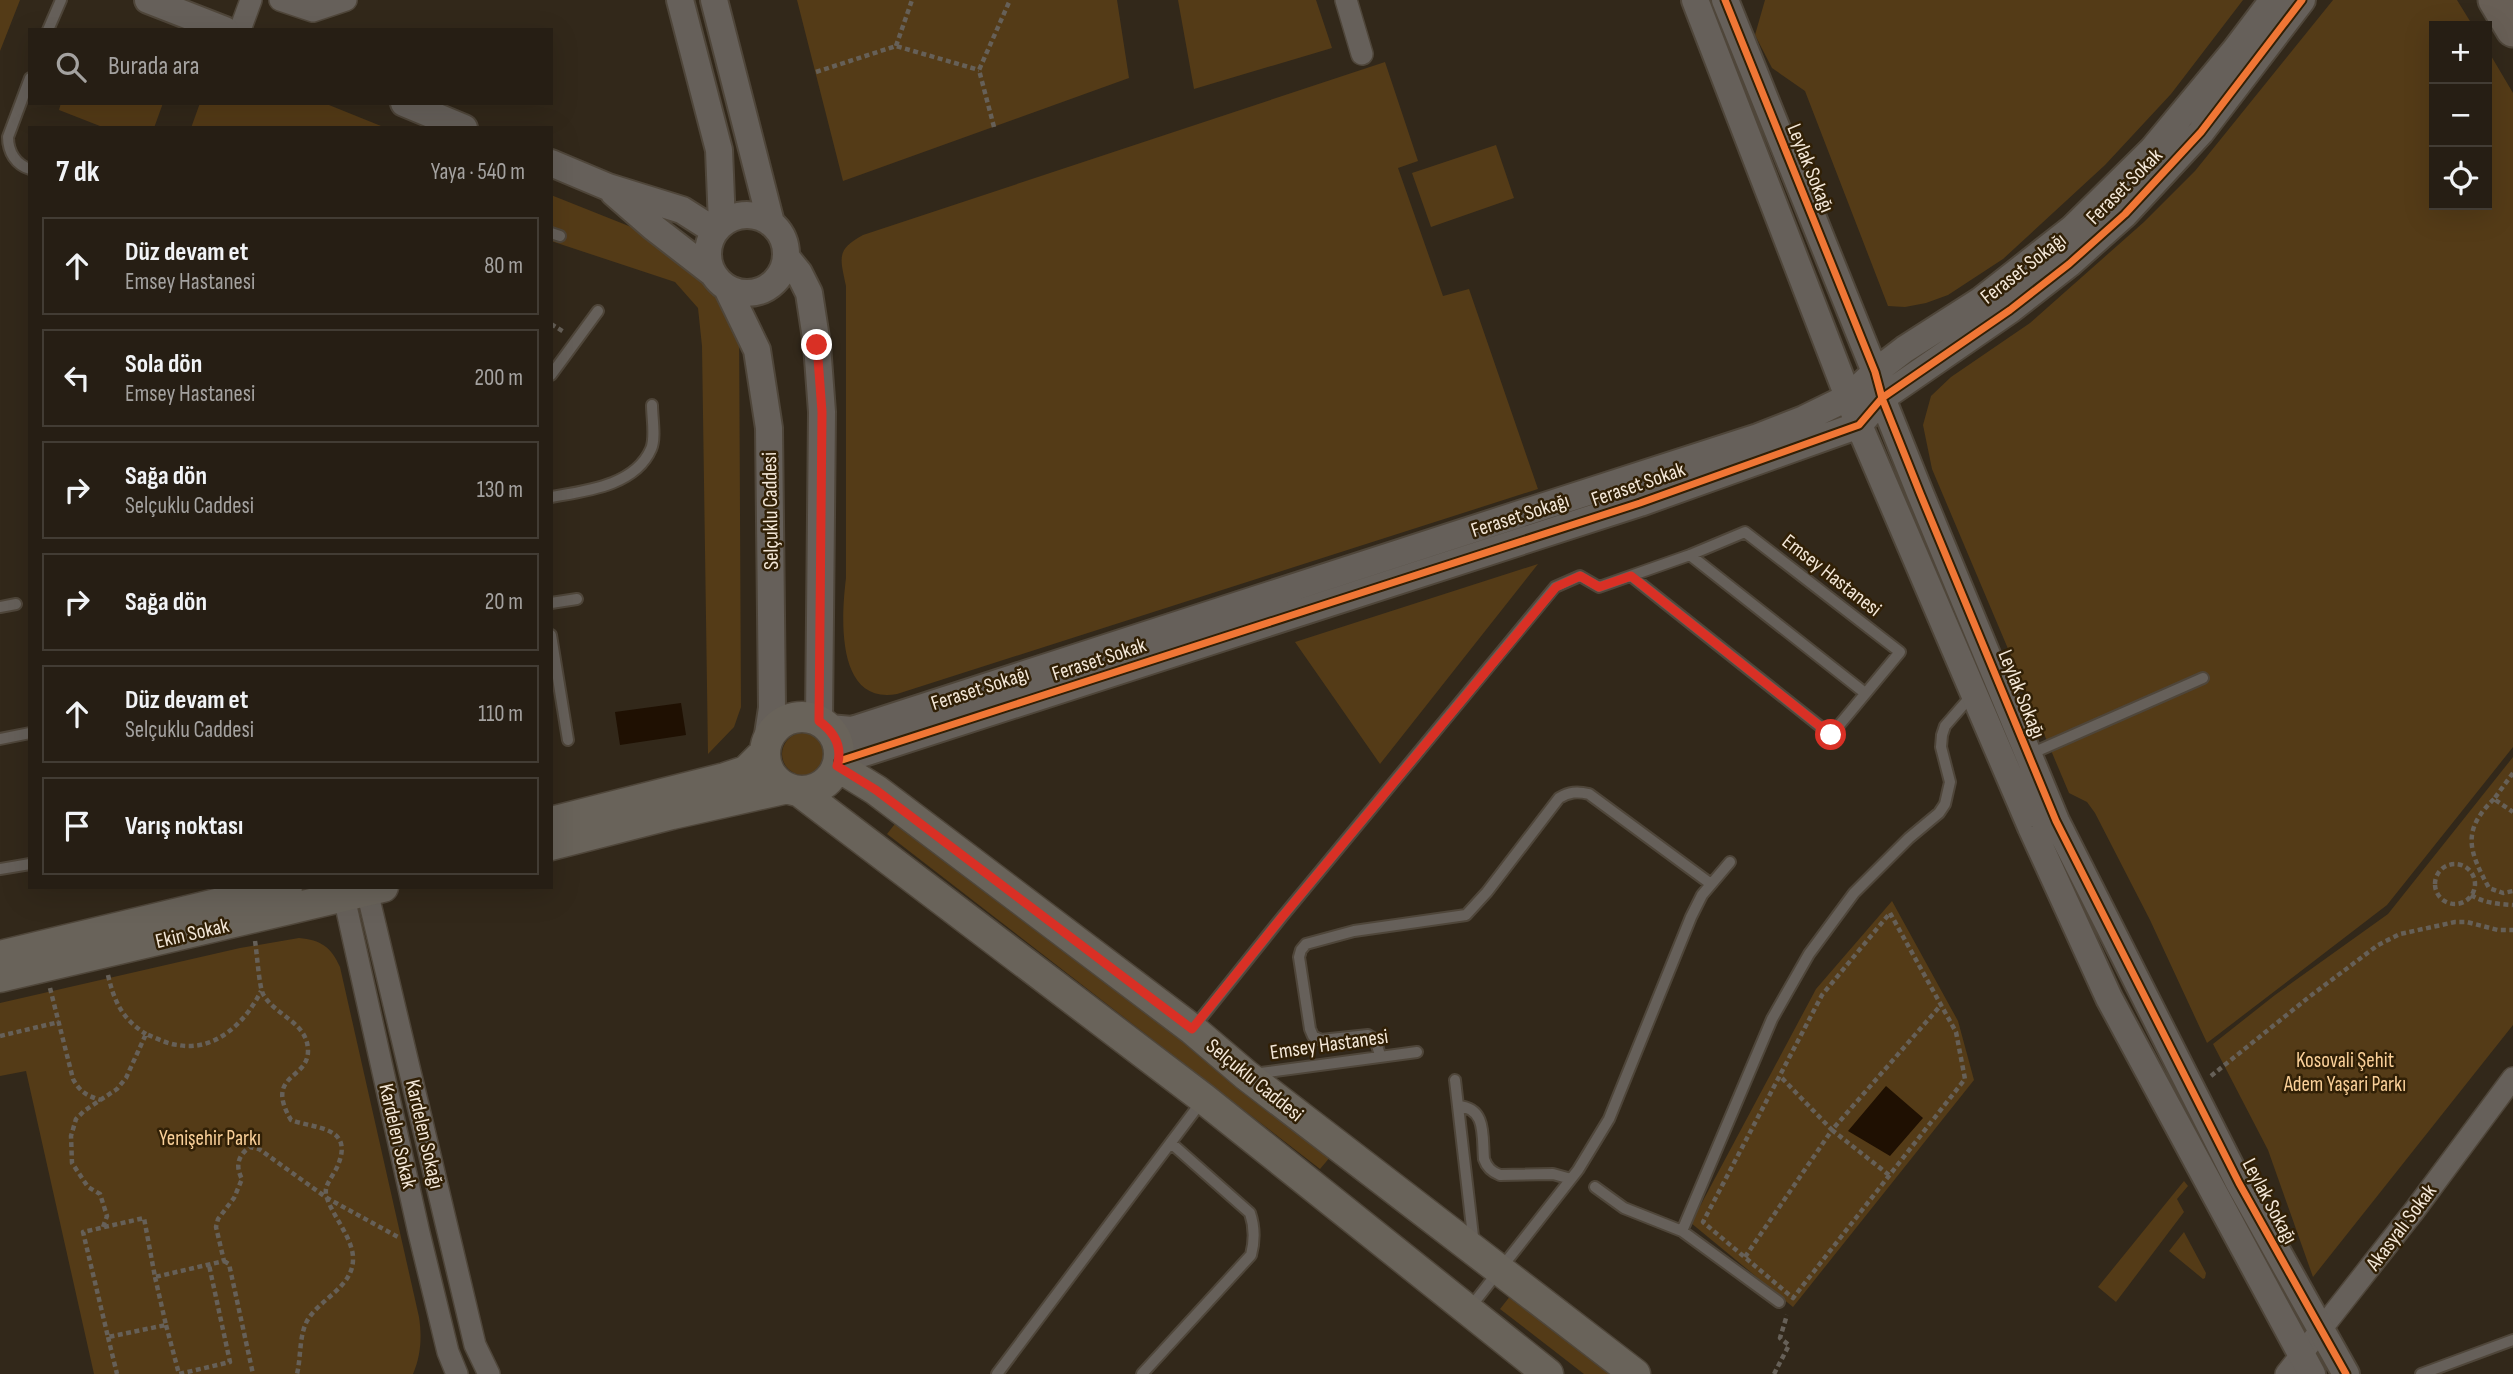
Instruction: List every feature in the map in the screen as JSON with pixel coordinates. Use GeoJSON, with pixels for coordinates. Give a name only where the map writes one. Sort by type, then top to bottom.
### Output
{"type":"FeatureCollection","features":[{"type":"Feature","properties":{"kind":"main road"},"geometry":{"type":"LineString","coordinates":[[2495,0],[2513,30]]}},
{"type":"Feature","properties":{"kind":"main road"},"geometry":{"type":"LineString","coordinates":[[553,821],[746,771],[766,747],[774,731],[783,722],[794,718],[807,717],[824,724],[836,738],[839,749],[838,764],[820,787],[672,814],[553,844]]}},
{"type":"Feature","properties":{"kind":"main road"},"geometry":{"type":"LineString","coordinates":[[766,747],[771,774],[778,782],[793,790],[1204,1099],[1548,1374]]}},
{"type":"Feature","properties":{"kind":"main road","name":"Selçuklu Caddesi"},"geometry":{"type":"LineString","coordinates":[[838,764],[1192,1029],[1246,1075],[1634,1374]]}},
{"type":"Feature","properties":{"kind":"main road","name":"Ekin Sokak"},"geometry":{"type":"LineString","coordinates":[[0,956],[220,895],[270,889]]}},
{"type":"Feature","properties":{"kind":"main road","name":"Ekin Sokak"},"geometry":{"type":"LineString","coordinates":[[0,977],[251,919],[361,890]]}},
{"type":"Feature","properties":{"kind":"street"},"geometry":{"type":"LineString","coordinates":[[148,0],[220,28]]}},
{"type":"Feature","properties":{"kind":"street"},"geometry":{"type":"LineString","coordinates":[[241,28],[251,0]]}},
{"type":"Feature","properties":{"kind":"street"},"geometry":{"type":"LineString","coordinates":[[280,0],[313,11],[346,0]]}},
{"type":"Feature","properties":{"kind":"street"},"geometry":{"type":"LineString","coordinates":[[680,0],[719,150],[719,228],[708,248],[708,260],[719,280]]}},
{"type":"Feature","properties":{"kind":"street"},"geometry":{"type":"LineString","coordinates":[[608,187],[719,280],[741,293],[754,293],[766,288],[780,274],[786,257],[785,244],[771,223],[714,0]]}},
{"type":"Feature","properties":{"kind":"street"},"geometry":{"type":"LineString","coordinates":[[1346,0],[1362,54]]}},
{"type":"Feature","properties":{"kind":"street","name":"Leylak Sokağı"},"geometry":{"type":"LineString","coordinates":[[1695,0],[1859,425],[2031,827],[2109,998],[2300,1368]]}},
{"type":"Feature","properties":{"kind":"street","name":"Leylak Sokağı"},"geometry":{"type":"LineString","coordinates":[[1725,0],[1875,372],[1882,398],[2056,821],[2239,1183],[2346,1374]]}},
{"type":"Feature","properties":{"kind":"street","name":"Feraset Sokağı"},"geometry":{"type":"LineString","coordinates":[[824,724],[852,730],[1758,437],[1849,397],[1905,349],[1980,301],[2073,228],[2152,150],[2273,0]]}},
{"type":"Feature","properties":{"kind":"street","name":"Feraset Sokak"},"geometry":{"type":"LineString","coordinates":[[838,764],[1640,503],[1859,425],[1882,398],[2020,302],[2069,264],[2125,214],[2201,132],[2302,0]]}},
{"type":"Feature","properties":{"kind":"street"},"geometry":{"type":"LineString","coordinates":[[407,105],[430,121],[454,126]]}},
{"type":"Feature","properties":{"kind":"street"},"geometry":{"type":"LineString","coordinates":[[553,164],[608,187],[682,210],[719,228]]}},
{"type":"Feature","properties":{"kind":"street"},"geometry":{"type":"LineString","coordinates":[[719,228],[738,216],[749,215],[771,223]]}},
{"type":"Feature","properties":{"kind":"street"},"geometry":{"type":"LineString","coordinates":[[786,257],[799,273],[809,293],[817,345],[822,412],[824,724]]}},
{"type":"Feature","properties":{"kind":"street","name":"Selçuklu Caddesi"},"geometry":{"type":"LineString","coordinates":[[719,280],[757,350],[769,428],[772,708],[766,747]]}},
{"type":"Feature","properties":{"kind":"street","name":"Kardelen Sokak"},"geometry":{"type":"LineString","coordinates":[[361,890],[424,1251],[448,1352],[457,1374]]}},
{"type":"Feature","properties":{"kind":"street","name":"Kardelen Sokağı"},"geometry":{"type":"LineString","coordinates":[[361,890],[475,1345],[489,1374]]}},
{"type":"Feature","properties":{"kind":"street","name":"Akasyalı Sokak"},"geometry":{"type":"LineString","coordinates":[[2300,1368],[2321,1331],[2513,1078]]}},
{"type":"Feature","properties":{"kind":"lane"},"geometry":{"type":"LineString","coordinates":[[49,28],[61,0]]}},
{"type":"Feature","properties":{"kind":"lane"},"geometry":{"type":"LineString","coordinates":[[28,83],[8,137],[13,157],[21,166],[28,168]]}},
{"type":"Feature","properties":{"kind":"lane"},"geometry":{"type":"LineString","coordinates":[[553,372],[598,311]]}},
{"type":"Feature","properties":{"kind":"lane"},"geometry":{"type":"LineString","coordinates":[[553,498],[597,489],[624,477],[639,466],[652,448],[652,405]]}},
{"type":"Feature","properties":{"kind":"lane","name":"Emsey Hastanesi"},"geometry":{"type":"LineString","coordinates":[[1192,1029],[1556,587],[1580,576],[1599,587],[1690,555],[1745,532],[1900,652],[1831,735],[1631,576]]}},
{"type":"Feature","properties":{"kind":"lane"},"geometry":{"type":"LineString","coordinates":[[1690,555],[1865,693]]}},
{"type":"Feature","properties":{"kind":"lane"},"geometry":{"type":"LineString","coordinates":[[553,603],[577,599]]}},
{"type":"Feature","properties":{"kind":"lane"},"geometry":{"type":"LineString","coordinates":[[0,607],[16,604]]}},
{"type":"Feature","properties":{"kind":"lane"},"geometry":{"type":"LineString","coordinates":[[553,647],[568,740]]}},
{"type":"Feature","properties":{"kind":"lane"},"geometry":{"type":"LineString","coordinates":[[2028,755],[2203,678]]}},
{"type":"Feature","properties":{"kind":"lane"},"geometry":{"type":"LineString","coordinates":[[1682,1231],[1772,1019],[1802,965],[1854,893],[1909,838],[1939,813],[1945,804],[1950,782],[1941,747],[1942,735],[1945,726],[1974,693]]}},
{"type":"Feature","properties":{"kind":"lane"},"geometry":{"type":"LineString","coordinates":[[0,739],[28,733]]}},
{"type":"Feature","properties":{"kind":"lane"},"geometry":{"type":"LineString","coordinates":[[1380,1055],[1375,1039],[1368,1035],[1321,1040],[1313,1037],[1299,957],[1301,950],[1306,944],[1354,930],[1466,915],[1487,892],[1559,798],[1567,793],[1589,794],[1711,884]]}},
{"type":"Feature","properties":{"kind":"lane"},"geometry":{"type":"LineString","coordinates":[[1468,1310],[1592,1149],[1609,1119],[1690,917],[1702,895],[1730,862]]}},
{"type":"Feature","properties":{"kind":"lane"},"geometry":{"type":"LineString","coordinates":[[0,869],[28,864]]}},
{"type":"Feature","properties":{"kind":"lane","name":"Emsey Hastanesi"},"geometry":{"type":"LineString","coordinates":[[1246,1075],[1417,1052]]}},
{"type":"Feature","properties":{"kind":"lane"},"geometry":{"type":"LineString","coordinates":[[1455,1080],[1475,1251]]}},
{"type":"Feature","properties":{"kind":"lane"},"geometry":{"type":"LineString","coordinates":[[997,1374],[1204,1099]]}},
{"type":"Feature","properties":{"kind":"lane"},"geometry":{"type":"LineString","coordinates":[[1458,1106],[1474,1110],[1479,1116],[1484,1159],[1486,1165],[1495,1173],[1553,1174],[1571,1179]]}},
{"type":"Feature","properties":{"kind":"lane"},"geometry":{"type":"LineString","coordinates":[[1142,1374],[1251,1255],[1255,1236],[1250,1213],[1171,1143]]}},
{"type":"Feature","properties":{"kind":"lane"},"geometry":{"type":"LineString","coordinates":[[1595,1187],[1624,1208],[1682,1231],[1779,1302]]}},
{"type":"Feature","properties":{"kind":"lane"},"geometry":{"type":"LineString","coordinates":[[2421,1374],[2513,1340]]}},
{"type":"Feature","properties":{"kind":"path"},"geometry":{"type":"LineString","coordinates":[[896,46],[912,0]]}},
{"type":"Feature","properties":{"kind":"path"},"geometry":{"type":"LineString","coordinates":[[994,127],[979,71],[1010,0]]}},
{"type":"Feature","properties":{"kind":"path"},"geometry":{"type":"LineString","coordinates":[[816,72],[896,46],[979,71]]}},
{"type":"Feature","properties":{"kind":"path"},"geometry":{"type":"LineString","coordinates":[[2513,774],[2494,799],[2479,813],[2472,827],[2474,861],[2490,888],[2503,892],[2513,891]]}},
{"type":"Feature","properties":{"kind":"path"},"geometry":{"type":"LineString","coordinates":[[2494,799],[2513,812]]}},
{"type":"Feature","properties":{"kind":"path"},"geometry":{"type":"LineString","coordinates":[[2458,864],[2464,866],[2469,870],[2474,882],[2471,895],[2467,900],[2455,904],[2442,900],[2435,889],[2436,877],[2445,867],[2458,864]]}},
{"type":"Feature","properties":{"kind":"path"},"geometry":{"type":"LineString","coordinates":[[2471,895],[2495,904],[2513,905]]}},
{"type":"Feature","properties":{"kind":"path"},"geometry":{"type":"LineString","coordinates":[[1774,1374],[1789,1345],[1780,1338],[1793,1298],[1965,1079],[1956,1032],[1890,913],[1822,996],[1703,1222],[1793,1298]]}},
{"type":"Feature","properties":{"kind":"path"},"geometry":{"type":"LineString","coordinates":[[251,919],[261,991],[267,1000],[302,1031],[307,1041],[309,1054],[305,1063],[284,1082],[282,1092],[287,1113],[291,1120],[328,1129],[337,1137],[341,1146],[337,1166],[326,1188],[327,1198],[347,1234],[353,1258],[352,1269],[337,1291],[307,1321],[297,1374]]}},
{"type":"Feature","properties":{"kind":"path"},"geometry":{"type":"LineString","coordinates":[[2192,1091],[2378,945],[2400,934],[2455,922],[2513,930]]}},
{"type":"Feature","properties":{"kind":"path"},"geometry":{"type":"LineString","coordinates":[[104,953],[113,995],[118,1008],[132,1026],[179,1046],[208,1042],[226,1035],[254,1006],[261,991]]}},
{"type":"Feature","properties":{"kind":"path"},"geometry":{"type":"LineString","coordinates":[[44,967],[73,1079],[79,1091],[102,1100]]}},
{"type":"Feature","properties":{"kind":"path"},"geometry":{"type":"LineString","coordinates":[[1745,1257],[1832,1130],[1941,1005]]}},
{"type":"Feature","properties":{"kind":"path"},"geometry":{"type":"LineString","coordinates":[[0,1036],[59,1022]]}},
{"type":"Feature","properties":{"kind":"path"},"geometry":{"type":"LineString","coordinates":[[103,1228],[107,1216],[105,1206],[100,1194],[88,1187],[72,1163],[71,1136],[76,1119],[117,1089],[126,1078],[146,1034]]}},
{"type":"Feature","properties":{"kind":"path"},"geometry":{"type":"LineString","coordinates":[[1780,1076],[1832,1130],[1889,1175]]}},
{"type":"Feature","properties":{"kind":"path"},"geometry":{"type":"LineString","coordinates":[[253,1374],[229,1264],[224,1261],[216,1227],[218,1219],[239,1188],[242,1179],[238,1171],[238,1161],[243,1152],[250,1147],[259,1149],[327,1198],[424,1251]]}},
{"type":"Feature","properties":{"kind":"path"},"geometry":{"type":"LineString","coordinates":[[117,1374],[83,1232],[144,1219],[179,1374],[230,1363],[209,1265]]}},
{"type":"Feature","properties":{"kind":"path"},"geometry":{"type":"LineString","coordinates":[[155,1277],[224,1261]]}},
{"type":"Feature","properties":{"kind":"path"},"geometry":{"type":"LineString","coordinates":[[108,1337],[166,1325]]}},
{"type":"Feature","properties":{"kind":"green space"},"geometry":{"type":"Polygon","coordinates":[[[0,0],[20,0],[0,51],[0,0]]]}},
{"type":"Feature","properties":{"kind":"green space"},"geometry":{"type":"Polygon","coordinates":[[[797,0],[1117,0],[1129,78],[843,181],[797,0]]]}},
{"type":"Feature","properties":{"kind":"green space"},"geometry":{"type":"Polygon","coordinates":[[[1178,0],[1316,0],[1332,48],[1194,89],[1178,0]]]}},
{"type":"Feature","properties":{"kind":"green space"},"geometry":{"type":"Polygon","coordinates":[[[1765,0],[2243,0],[2171,94],[2105,165],[2003,259],[1948,295],[1905,307],[1888,306],[1805,91],[1772,68],[1755,35],[1765,0]]]}},
{"type":"Feature","properties":{"kind":"green space"},"geometry":{"type":"Polygon","coordinates":[[[2333,0],[2457,0],[2470,21],[2429,21],[2429,210],[2492,210],[2492,57],[2513,93],[2513,747],[2387,905],[2207,1043],[2150,920],[2095,813],[2087,802],[2069,793],[1932,469],[1923,425],[1931,396],[1951,377],[2030,323],[2144,222],[2195,171],[2333,0]]]}},
{"type":"Feature","properties":{"kind":"green space"},"geometry":{"type":"Polygon","coordinates":[[[1385,62],[1418,161],[1398,168],[1443,296],[1469,289],[1538,489],[897,694],[877,694],[863,686],[853,673],[847,655],[843,615],[846,578],[846,286],[842,255],[848,245],[863,235],[1385,62]]]}},
{"type":"Feature","properties":{"kind":"green space"},"geometry":{"type":"Polygon","coordinates":[[[60,105],[162,105],[155,126],[100,126],[59,110],[60,105]]]}},
{"type":"Feature","properties":{"kind":"green space"},"geometry":{"type":"Polygon","coordinates":[[[199,105],[329,105],[381,126],[192,126],[199,105]]]}},
{"type":"Feature","properties":{"kind":"green space"},"geometry":{"type":"Polygon","coordinates":[[[1496,145],[1514,198],[1431,227],[1412,173],[1496,145]]]}},
{"type":"Feature","properties":{"kind":"green space"},"geometry":{"type":"Polygon","coordinates":[[[553,196],[694,252],[739,319],[741,707],[734,727],[708,754],[702,346],[698,308],[675,282],[553,242],[553,196]]]}},
{"type":"Feature","properties":{"kind":"green space"},"geometry":{"type":"Polygon","coordinates":[[[1538,564],[1380,764],[1295,642],[1538,564]]]}},
{"type":"Feature","properties":{"kind":"green space"},"geometry":{"type":"Polygon","coordinates":[[[803,733],[818,739],[824,754],[818,769],[803,775],[788,769],[782,754],[788,739],[803,733]]]}},
{"type":"Feature","properties":{"kind":"green space","name":"Kosovali Şehit Adem Yaşari Parkı"},"geometry":{"type":"Polygon","coordinates":[[[2513,757],[2513,1025],[2313,1277],[2268,1150],[2213,1044],[2275,995],[2388,914],[2513,757]]]}},
{"type":"Feature","properties":{"kind":"green space"},"geometry":{"type":"Polygon","coordinates":[[[898,820],[1331,1156],[1320,1169],[887,834],[898,820]]]}},
{"type":"Feature","properties":{"kind":"green space"},"geometry":{"type":"Polygon","coordinates":[[[1892,901],[1958,1021],[1974,1080],[1793,1307],[1691,1223],[1816,989],[1892,901]]]}},
{"type":"Feature","properties":{"kind":"green space","name":"Yenişehir Parkı"},"geometry":{"type":"Polygon","coordinates":[[[299,938],[324,946],[333,954],[340,967],[419,1317],[420,1346],[413,1374],[94,1374],[26,1071],[0,1076],[0,1003],[240,948],[299,938]]]}},
{"type":"Feature","properties":{"kind":"green space"},"geometry":{"type":"Polygon","coordinates":[[[2184,1181],[2188,1186],[2177,1199],[2184,1212],[2116,1302],[2098,1287],[2184,1181]]]}},
{"type":"Feature","properties":{"kind":"green space"},"geometry":{"type":"Polygon","coordinates":[[[2184,1232],[2206,1273],[2203,1279],[2169,1251],[2184,1232]]]}},
{"type":"Feature","properties":{"kind":"green space"},"geometry":{"type":"Polygon","coordinates":[[[1511,1295],[1614,1374],[1584,1374],[1500,1309],[1511,1295]]]}},
{"type":"Feature","properties":{"kind":"shaded area"},"geometry":{"type":"Polygon","coordinates":[[[681,703],[686,735],[620,745],[615,712],[681,703]]]}},
{"type":"Feature","properties":{"kind":"shaded area"},"geometry":{"type":"Polygon","coordinates":[[[1886,1086],[1923,1118],[1890,1156],[1848,1131],[1886,1086]]]}},
{"type":"Feature","properties":{"kind":"cycle path"},"geometry":{"type":"LineString","coordinates":[[1725,0],[1875,372],[1882,398],[1920,493],[2056,821],[2239,1183],[2346,1374]]}},
{"type":"Feature","properties":{"kind":"cycle path"},"geometry":{"type":"LineString","coordinates":[[839,761],[1640,503],[1859,425],[1882,398],[2010,310],[2069,264],[2125,214],[2201,132],[2302,0]]}},
{"type":"Feature","properties":{"kind":"route"},"geometry":{"type":"LineString","coordinates":[[817,345],[822,412],[819,721],[829,728],[836,738],[839,749],[837,766],[876,790],[1192,1029],[1556,587],[1580,576],[1599,587],[1631,576],[1831,735]]}}]}
